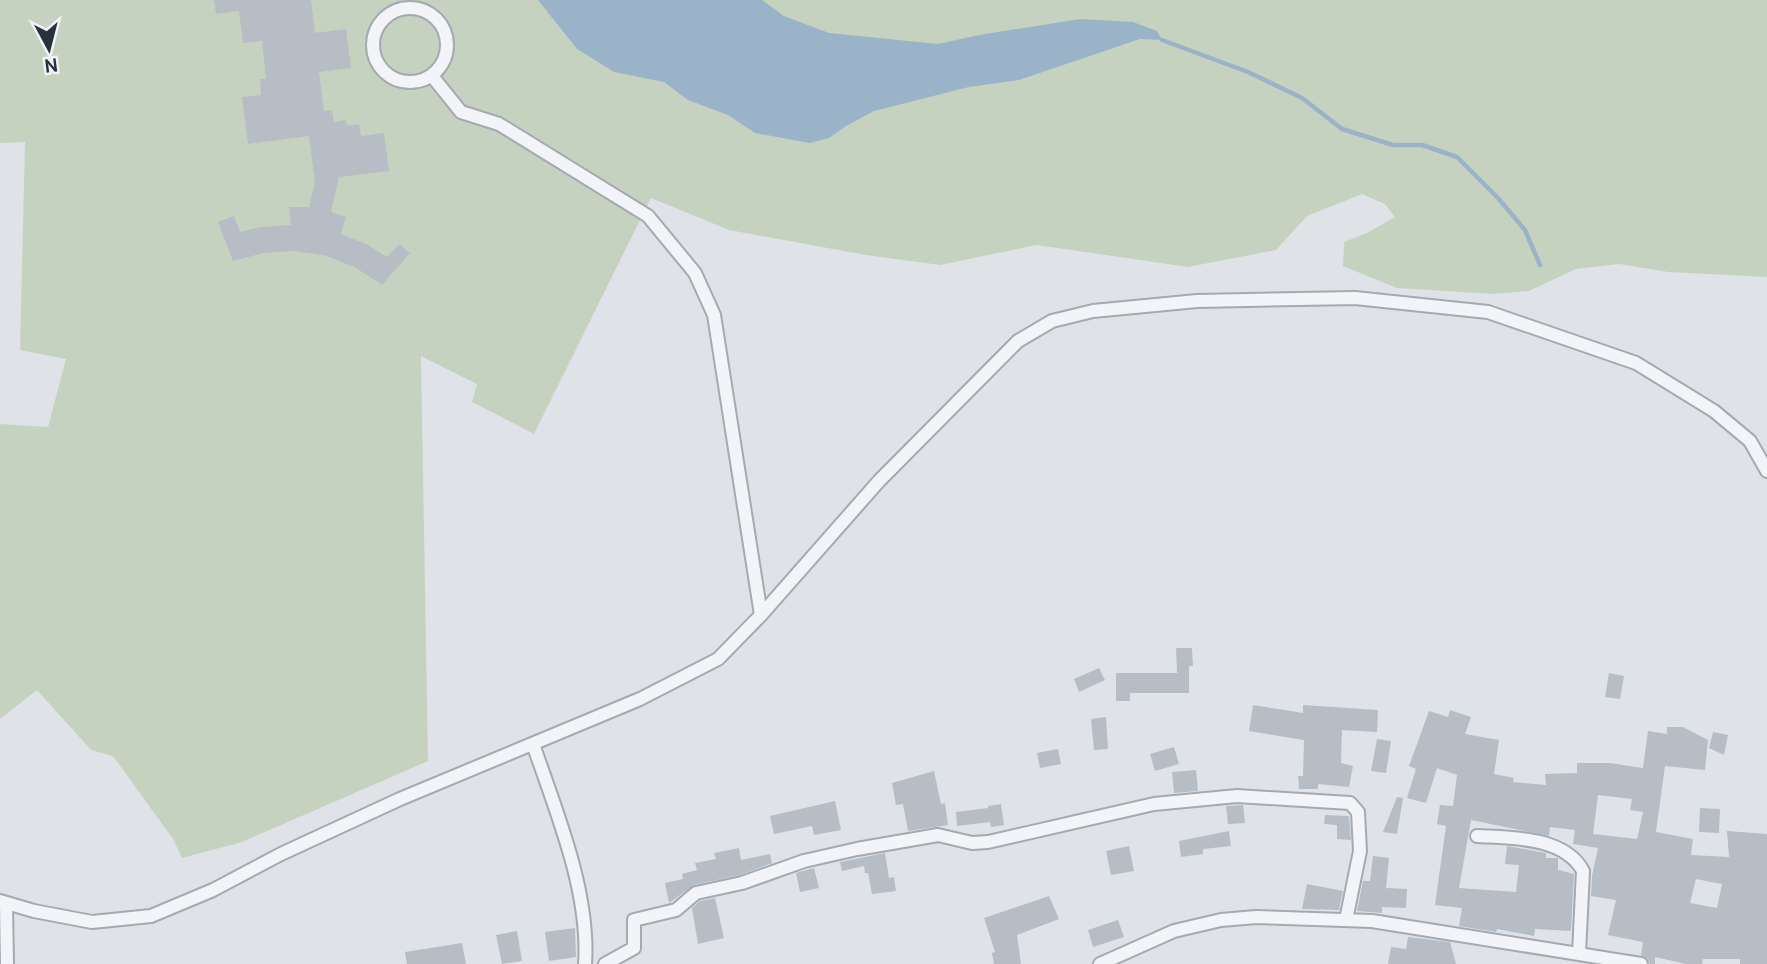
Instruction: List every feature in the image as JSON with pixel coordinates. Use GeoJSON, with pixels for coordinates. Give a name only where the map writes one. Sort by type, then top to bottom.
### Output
{"type":"FeatureCollection","features":[{"type":"Feature","properties":{"kind":"street"},"geometry":{"type":"LineString","coordinates":[[400,5],[428,13],[442,26],[446,35],[447,54],[439,70],[432,76],[415,82],[397,80],[381,68],[373,49],[377,29],[400,5]]}},
{"type":"Feature","properties":{"kind":"street"},"geometry":{"type":"LineString","coordinates":[[432,76],[461,112],[499,124],[648,216],[695,273],[714,315],[761,615]]}},
{"type":"Feature","properties":{"kind":"street"},"geometry":{"type":"LineString","coordinates":[[7,964],[3,902],[92,922],[151,916],[213,890],[281,854],[388,805],[640,699],[718,659],[761,615],[879,481],[1018,341],[1052,321],[1093,311],[1197,301],[1355,298],[1488,312],[1636,363],[1714,411],[1750,441],[1767,471]]}},
{"type":"Feature","properties":{"kind":"street"},"geometry":{"type":"LineString","coordinates":[[533,744],[571,859],[585,933],[585,964]]}},
{"type":"Feature","properties":{"kind":"street"},"geometry":{"type":"LineString","coordinates":[[605,964],[634,948],[634,920],[676,910],[696,893],[742,883],[804,861],[939,835],[972,842],[988,842],[1154,804],[1237,796],[1350,803],[1358,812],[1360,851],[1346,920]]}},
{"type":"Feature","properties":{"kind":"street"},"geometry":{"type":"LineString","coordinates":[[1477,836],[1528,839],[1561,850],[1577,861],[1583,871],[1579,954]]}},
{"type":"Feature","properties":{"kind":"street"},"geometry":{"type":"LineString","coordinates":[[1100,964],[1174,930],[1221,919],[1256,917],[1398,925],[1641,964]]}},
{"type":"Feature","properties":{"kind":"green space"},"geometry":{"type":"Polygon","coordinates":[[[0,0],[1767,0],[1767,277],[1668,272],[1619,264],[1576,269],[1529,291],[1493,294],[1397,288],[1343,266],[1344,242],[1395,217],[1385,204],[1362,194],[1307,216],[1276,250],[1188,267],[1037,245],[940,265],[866,255],[729,230],[651,198],[534,434],[472,402],[477,384],[421,356],[428,761],[242,842],[182,858],[173,839],[113,756],[91,750],[37,690],[0,719],[0,424],[48,427],[66,359],[20,350],[25,142],[0,143],[0,0]]]}},
{"type":"Feature","properties":{"kind":"water"},"geometry":{"type":"Polygon","coordinates":[[[538,0],[762,0],[784,16],[829,33],[938,44],[1080,19],[1133,22],[1157,31],[1162,40],[1140,39],[1019,80],[969,87],[874,111],[829,138],[810,143],[755,133],[728,115],[688,100],[664,82],[614,72],[577,49],[538,0]]]}},
{"type":"Feature","properties":{"kind":"building"},"geometry":{"type":"Polygon","coordinates":[[[214,0],[311,0],[315,33],[346,29],[351,68],[319,72],[324,111],[332,110],[334,122],[346,120],[347,126],[359,124],[361,136],[384,133],[389,171],[339,177],[331,212],[346,217],[341,234],[368,245],[387,257],[399,244],[410,253],[382,285],[356,268],[327,256],[295,251],[264,253],[233,261],[218,222],[234,216],[240,232],[260,227],[291,225],[289,207],[309,207],[315,183],[309,136],[248,144],[242,97],[261,95],[260,79],[266,79],[262,41],[243,43],[239,11],[216,14],[214,0]]]}},
{"type":"Feature","properties":{"kind":"building"},"geometry":{"type":"Polygon","coordinates":[[[1176,648],[1192,648],[1193,666],[1189,666],[1189,693],[1130,693],[1130,701],[1116,701],[1116,673],[1177,673],[1176,648]]]}},
{"type":"Feature","properties":{"kind":"building"},"geometry":{"type":"Polygon","coordinates":[[[1099,668],[1105,680],[1079,692],[1074,679],[1099,668]]]}},
{"type":"Feature","properties":{"kind":"building"},"geometry":{"type":"Polygon","coordinates":[[[1609,673],[1624,676],[1620,699],[1605,697],[1609,673]]]}},
{"type":"Feature","properties":{"kind":"building"},"geometry":{"type":"Polygon","coordinates":[[[1253,705],[1303,713],[1303,705],[1378,710],[1377,732],[1342,730],[1341,763],[1353,766],[1349,787],[1318,784],[1318,789],[1299,789],[1298,776],[1303,776],[1304,740],[1249,731],[1253,705]]]}},
{"type":"Feature","properties":{"kind":"building"},"geometry":{"type":"Polygon","coordinates":[[[1450,710],[1471,717],[1465,734],[1499,740],[1494,774],[1514,778],[1513,782],[1546,785],[1545,774],[1577,773],[1577,763],[1610,763],[1643,768],[1648,731],[1667,734],[1667,727],[1683,727],[1708,740],[1705,770],[1665,766],[1656,832],[1693,839],[1691,855],[1729,857],[1727,831],[1767,834],[1767,964],[1740,964],[1740,959],[1703,959],[1702,964],[1686,964],[1655,957],[1655,964],[1650,964],[1647,958],[1641,955],[1643,942],[1608,935],[1616,900],[1591,896],[1598,848],[1573,844],[1575,830],[1550,827],[1549,836],[1471,820],[1459,888],[1516,892],[1519,865],[1505,864],[1507,846],[1546,853],[1546,858],[1558,858],[1558,870],[1574,874],[1571,931],[1535,929],[1534,936],[1459,926],[1462,908],[1435,905],[1446,826],[1437,824],[1440,805],[1453,806],[1457,775],[1437,768],[1426,803],[1407,798],[1416,769],[1409,766],[1429,711],[1448,717],[1450,710]],[[1598,795],[1593,834],[1637,839],[1643,812],[1630,810],[1632,799],[1598,795]],[[1696,879],[1690,903],[1717,908],[1722,884],[1696,879]]]}},
{"type":"Feature","properties":{"kind":"building"},"geometry":{"type":"Polygon","coordinates":[[[1106,717],[1108,749],[1094,750],[1091,719],[1106,717]]]}},
{"type":"Feature","properties":{"kind":"building"},"geometry":{"type":"Polygon","coordinates":[[[1713,732],[1728,735],[1724,755],[1709,748],[1713,732]]]}},
{"type":"Feature","properties":{"kind":"building"},"geometry":{"type":"Polygon","coordinates":[[[1377,739],[1391,741],[1386,773],[1371,771],[1377,739]]]}},
{"type":"Feature","properties":{"kind":"building"},"geometry":{"type":"Polygon","coordinates":[[[1174,747],[1179,764],[1155,771],[1150,754],[1174,747]]]}},
{"type":"Feature","properties":{"kind":"building"},"geometry":{"type":"Polygon","coordinates":[[[1058,749],[1061,764],[1040,768],[1037,753],[1058,749]]]}},
{"type":"Feature","properties":{"kind":"building"},"geometry":{"type":"Polygon","coordinates":[[[1196,770],[1198,791],[1174,793],[1172,772],[1196,770]]]}},
{"type":"Feature","properties":{"kind":"building"},"geometry":{"type":"Polygon","coordinates":[[[934,771],[941,804],[945,803],[948,825],[908,831],[903,804],[896,805],[892,783],[934,771]]]}},
{"type":"Feature","properties":{"kind":"building"},"geometry":{"type":"Polygon","coordinates":[[[1397,797],[1403,798],[1397,834],[1383,832],[1397,797]]]}},
{"type":"Feature","properties":{"kind":"building"},"geometry":{"type":"Polygon","coordinates":[[[835,801],[841,830],[814,835],[812,826],[774,834],[770,816],[835,801]]]}},
{"type":"Feature","properties":{"kind":"building"},"geometry":{"type":"Polygon","coordinates":[[[1001,804],[1004,825],[991,827],[990,822],[957,826],[956,812],[1001,804]]]}},
{"type":"Feature","properties":{"kind":"building"},"geometry":{"type":"Polygon","coordinates":[[[1243,805],[1245,823],[1228,824],[1226,806],[1243,805]]]}},
{"type":"Feature","properties":{"kind":"building"},"geometry":{"type":"Polygon","coordinates":[[[1700,808],[1720,809],[1719,833],[1699,832],[1700,808]]]}},
{"type":"Feature","properties":{"kind":"building"},"geometry":{"type":"Polygon","coordinates":[[[1325,815],[1349,816],[1351,840],[1337,839],[1337,825],[1324,824],[1325,815]]]}},
{"type":"Feature","properties":{"kind":"building"},"geometry":{"type":"Polygon","coordinates":[[[1229,831],[1231,846],[1203,849],[1203,854],[1181,857],[1179,841],[1229,831]]]}},
{"type":"Feature","properties":{"kind":"building"},"geometry":{"type":"Polygon","coordinates":[[[1129,846],[1134,871],[1111,875],[1106,851],[1129,846]]]}},
{"type":"Feature","properties":{"kind":"building"},"geometry":{"type":"Polygon","coordinates":[[[739,848],[741,860],[770,854],[772,863],[740,875],[694,885],[669,903],[665,883],[683,879],[682,874],[697,870],[695,863],[716,859],[714,853],[739,848]]]}},
{"type":"Feature","properties":{"kind":"building"},"geometry":{"type":"Polygon","coordinates":[[[885,853],[889,878],[894,877],[896,891],[872,894],[864,866],[842,871],[840,862],[885,853]]]}},
{"type":"Feature","properties":{"kind":"building"},"geometry":{"type":"Polygon","coordinates":[[[1373,856],[1389,858],[1386,888],[1407,889],[1406,908],[1382,907],[1382,913],[1357,911],[1363,881],[1370,881],[1373,856]]]}},
{"type":"Feature","properties":{"kind":"building"},"geometry":{"type":"Polygon","coordinates":[[[814,868],[819,888],[800,892],[796,873],[814,868]]]}},
{"type":"Feature","properties":{"kind":"building"},"geometry":{"type":"Polygon","coordinates":[[[1307,884],[1343,891],[1339,910],[1302,909],[1307,884]]]}},
{"type":"Feature","properties":{"kind":"building"},"geometry":{"type":"Polygon","coordinates":[[[1049,896],[1059,919],[1017,935],[1021,964],[994,964],[992,953],[995,952],[984,918],[1049,896]]]}},
{"type":"Feature","properties":{"kind":"building"},"geometry":{"type":"Polygon","coordinates":[[[715,898],[724,938],[698,944],[692,908],[700,901],[715,898]]]}},
{"type":"Feature","properties":{"kind":"building"},"geometry":{"type":"Polygon","coordinates":[[[1118,920],[1124,937],[1093,947],[1088,930],[1118,920]]]}},
{"type":"Feature","properties":{"kind":"building"},"geometry":{"type":"Polygon","coordinates":[[[575,928],[576,957],[549,961],[545,932],[575,928]]]}},
{"type":"Feature","properties":{"kind":"building"},"geometry":{"type":"Polygon","coordinates":[[[517,931],[522,961],[502,964],[496,935],[517,931]]]}},
{"type":"Feature","properties":{"kind":"building"},"geometry":{"type":"Polygon","coordinates":[[[1408,937],[1450,942],[1456,964],[1388,964],[1391,947],[1406,949],[1408,937]]]}},
{"type":"Feature","properties":{"kind":"building"},"geometry":{"type":"Polygon","coordinates":[[[462,943],[466,964],[407,964],[405,952],[462,943]]]}},
{"type":"Feature","properties":{"kind":"waterway"},"geometry":{"type":"LineString","coordinates":[[1162,40],[1248,72],[1302,98],[1342,129],[1393,145],[1422,145],[1457,157],[1525,230],[1540,265]]}}]}
